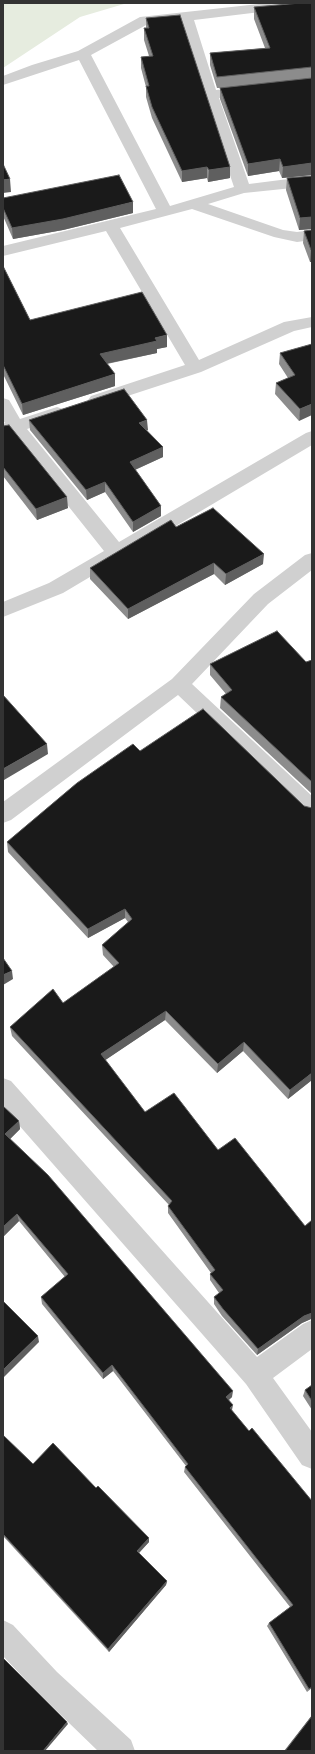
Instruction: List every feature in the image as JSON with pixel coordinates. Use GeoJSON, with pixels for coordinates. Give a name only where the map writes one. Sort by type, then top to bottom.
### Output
{"type":"FeatureCollection","features":[{"type":"Feature","properties":{"kind":"street"},"geometry":{"type":"LineString","coordinates":[[3,80],[83,54],[144,20],[186,17],[302,3]]}},
{"type":"Feature","properties":{"kind":"street"},"geometry":{"type":"LineString","coordinates":[[186,17],[210,95],[243,189]]}},
{"type":"Feature","properties":{"kind":"street"},"geometry":{"type":"LineString","coordinates":[[83,54],[165,212]]}},
{"type":"Feature","properties":{"kind":"street"},"geometry":{"type":"LineString","coordinates":[[210,95],[265,89]]}},
{"type":"Feature","properties":{"kind":"street"},"geometry":{"type":"LineString","coordinates":[[3,251],[110,224],[165,212],[243,189],[312,181]]}},
{"type":"Feature","properties":{"kind":"street"},"geometry":{"type":"LineString","coordinates":[[193,204],[280,234],[298,237],[312,235]]}},
{"type":"Feature","properties":{"kind":"street"},"geometry":{"type":"LineString","coordinates":[[110,224],[195,368]]}},
{"type":"Feature","properties":{"kind":"street"},"geometry":{"type":"LineString","coordinates":[[9,428],[195,368],[290,326],[312,322]]}},
{"type":"Feature","properties":{"kind":"street"},"geometry":{"type":"LineString","coordinates":[[3,404],[9,428],[116,552]]}},
{"type":"Feature","properties":{"kind":"street"},"geometry":{"type":"LineString","coordinates":[[3,610],[56,588],[312,437]]}},
{"type":"Feature","properties":{"kind":"street"},"geometry":{"type":"LineString","coordinates":[[3,814],[179,684],[262,599],[312,560]]}},
{"type":"Feature","properties":{"kind":"street"},"geometry":{"type":"LineString","coordinates":[[179,684],[312,809]]}},
{"type":"Feature","properties":{"kind":"street"},"geometry":{"type":"LineString","coordinates":[[3,1089],[255,1375],[312,1455]]}},
{"type":"Feature","properties":{"kind":"street"},"geometry":{"type":"LineString","coordinates":[[255,1375],[312,1333]]}},
{"type":"Feature","properties":{"kind":"street"},"geometry":{"type":"LineString","coordinates":[[3,1635],[47,1682],[120,1751]]}},
{"type":"Feature","properties":{"kind":"shaded area"},"geometry":{"type":"Polygon","coordinates":[[[3,3],[135,3],[124,4],[80,17],[3,68],[3,3]]]}},
{"type":"Feature","properties":{"kind":"building"},"geometry":{"type":"Polygon","coordinates":[[[312,3],[312,67],[217,77],[210,53],[270,48],[254,7],[312,3]]]}},
{"type":"Feature","properties":{"kind":"building"},"geometry":{"type":"Polygon","coordinates":[[[180,15],[230,167],[209,170],[207,167],[182,171],[152,107],[146,86],[149,86],[141,57],[153,56],[144,28],[149,28],[146,18],[180,15]]]}},
{"type":"Feature","properties":{"kind":"building"},"geometry":{"type":"Polygon","coordinates":[[[312,78],[312,163],[283,167],[280,159],[248,164],[220,88],[312,78]]]}},
{"type":"Feature","properties":{"kind":"building"},"geometry":{"type":"Polygon","coordinates":[[[3,164],[10,179],[3,180],[3,164]]]}},
{"type":"Feature","properties":{"kind":"building"},"geometry":{"type":"Polygon","coordinates":[[[119,175],[133,202],[63,219],[12,228],[3,208],[3,198],[119,175]]]}},
{"type":"Feature","properties":{"kind":"building"},"geometry":{"type":"Polygon","coordinates":[[[312,176],[312,217],[300,218],[287,178],[312,176]]]}},
{"type":"Feature","properties":{"kind":"building"},"geometry":{"type":"Polygon","coordinates":[[[312,230],[312,250],[311,250],[304,231],[312,230]]]}},
{"type":"Feature","properties":{"kind":"building"},"geometry":{"type":"Polygon","coordinates":[[[3,266],[30,320],[142,292],[167,335],[155,338],[157,341],[100,354],[115,374],[22,404],[3,365],[3,266]]]}},
{"type":"Feature","properties":{"kind":"building"},"geometry":{"type":"Polygon","coordinates":[[[312,344],[312,404],[300,409],[276,383],[295,375],[280,353],[312,344]]]}},
{"type":"Feature","properties":{"kind":"building"},"geometry":{"type":"Polygon","coordinates":[[[124,389],[147,420],[139,423],[163,447],[130,462],[161,506],[133,522],[105,482],[86,490],[29,420],[124,389]]]}},
{"type":"Feature","properties":{"kind":"building"},"geometry":{"type":"Polygon","coordinates":[[[9,425],[67,497],[36,509],[3,467],[3,426],[9,425]]]}},
{"type":"Feature","properties":{"kind":"building"},"geometry":{"type":"Polygon","coordinates":[[[213,508],[264,554],[226,574],[214,563],[128,609],[90,568],[171,520],[176,527],[213,508]]]}},
{"type":"Feature","properties":{"kind":"building"},"geometry":{"type":"Polygon","coordinates":[[[277,631],[306,662],[312,660],[312,782],[221,697],[232,690],[210,664],[277,631]]]}},
{"type":"Feature","properties":{"kind":"building"},"geometry":{"type":"Polygon","coordinates":[[[3,695],[47,744],[3,769],[3,695]]]}},
{"type":"Feature","properties":{"kind":"building"},"geometry":{"type":"Polygon","coordinates":[[[203,709],[304,806],[312,808],[312,1073],[290,1090],[244,1042],[218,1064],[166,1011],[101,1054],[145,1112],[174,1093],[218,1150],[235,1138],[305,1226],[312,1220],[312,1313],[304,1316],[258,1349],[214,1297],[223,1290],[210,1274],[215,1270],[168,1206],[172,1201],[10,1027],[53,989],[63,1003],[119,963],[102,945],[132,919],[125,909],[88,929],[7,842],[77,783],[133,744],[140,751],[203,709]]]}},
{"type":"Feature","properties":{"kind":"building"},"geometry":{"type":"Polygon","coordinates":[[[3,958],[12,971],[3,975],[3,958]]]}},
{"type":"Feature","properties":{"kind":"building"},"geometry":{"type":"Polygon","coordinates":[[[3,1106],[19,1121],[5,1134],[48,1175],[233,1391],[226,1397],[233,1405],[230,1408],[249,1431],[252,1428],[312,1501],[312,1687],[309,1689],[269,1623],[293,1605],[185,1467],[188,1464],[112,1365],[103,1373],[41,1297],[68,1274],[17,1214],[3,1227],[3,1106]]]}},
{"type":"Feature","properties":{"kind":"building"},"geometry":{"type":"Polygon","coordinates":[[[3,1301],[38,1336],[3,1370],[3,1301]]]}},
{"type":"Feature","properties":{"kind":"building"},"geometry":{"type":"Polygon","coordinates":[[[312,1385],[312,1401],[305,1390],[312,1385]]]}},
{"type":"Feature","properties":{"kind":"building"},"geometry":{"type":"Polygon","coordinates":[[[3,1435],[33,1464],[53,1443],[96,1488],[98,1486],[149,1538],[137,1551],[167,1581],[108,1649],[3,1534],[3,1435]]]}},
{"type":"Feature","properties":{"kind":"building"},"geometry":{"type":"Polygon","coordinates":[[[3,1658],[67,1722],[43,1751],[3,1751],[3,1658]]]}},
{"type":"Feature","properties":{"kind":"building"},"geometry":{"type":"Polygon","coordinates":[[[312,1716],[312,1751],[285,1751],[312,1716]]]}}]}
